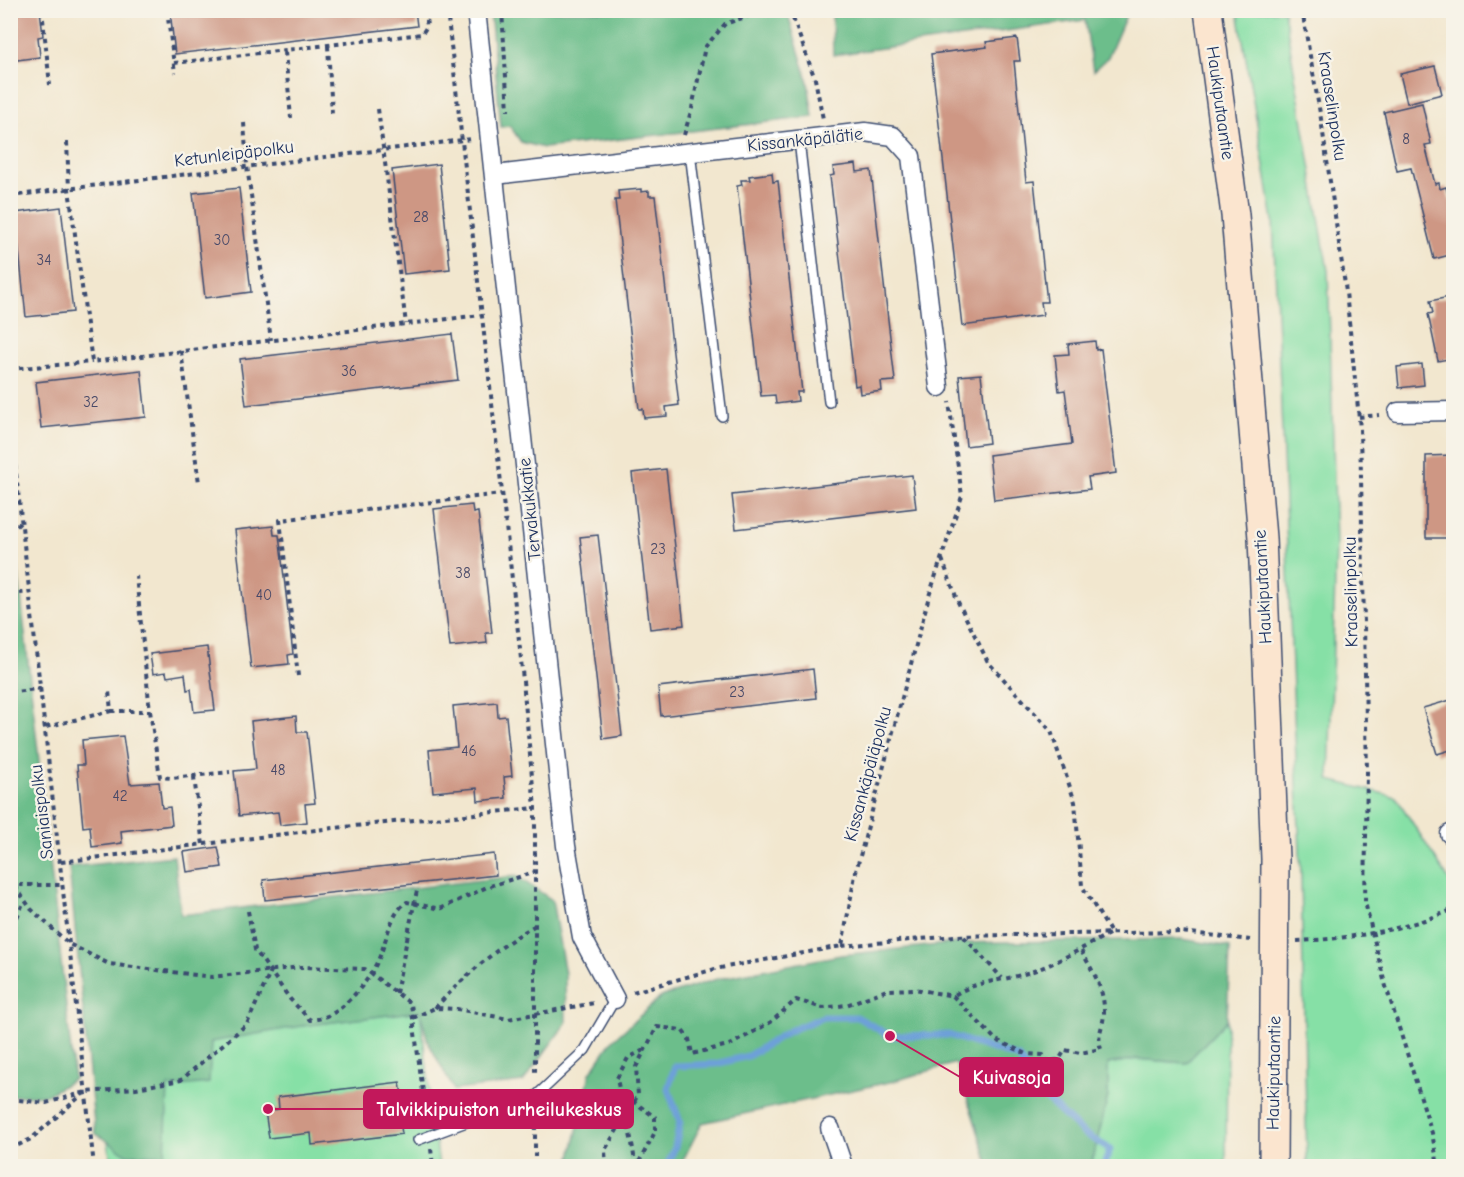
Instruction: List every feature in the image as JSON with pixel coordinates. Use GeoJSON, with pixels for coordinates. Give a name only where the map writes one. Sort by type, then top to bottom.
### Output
{"type":"FeatureCollection","features":[{"type":"Feature","properties":{"kind":"main road","name":"Haukiputaantie"},"geometry":{"type":"LineString","coordinates":[[1208,10],[1235,215],[1262,538],[1275,859],[1273,1167]]}},
{"type":"Feature","properties":{"kind":"street","name":"Tervakukkatie"},"geometry":{"type":"LineString","coordinates":[[476,10],[566,846],[582,937],[615,999]]}},
{"type":"Feature","properties":{"kind":"street","name":"Kissankäpälätie"},"geometry":{"type":"LineString","coordinates":[[495,175],[686,146],[799,140],[865,132],[893,136],[911,156],[939,387]]}},
{"type":"Feature","properties":{"kind":"street"},"geometry":{"type":"LineString","coordinates":[[1398,412],[1454,411]]}},
{"type":"Feature","properties":{"kind":"street"},"geometry":{"type":"LineString","coordinates":[[830,1128],[843,1167]]}},
{"type":"Feature","properties":{"kind":"lane"},"geometry":{"type":"LineString","coordinates":[[799,140],[829,402]]}},
{"type":"Feature","properties":{"kind":"lane"},"geometry":{"type":"LineString","coordinates":[[686,146],[722,416]]}},
{"type":"Feature","properties":{"kind":"lane"},"geometry":{"type":"LineString","coordinates":[[418,1140],[536,1096],[585,1050],[615,999]]}},
{"type":"Feature","properties":{"kind":"path"},"geometry":{"type":"LineString","coordinates":[[42,10],[50,85]]}},
{"type":"Feature","properties":{"kind":"path"},"geometry":{"type":"LineString","coordinates":[[167,10],[175,73]]}},
{"type":"Feature","properties":{"kind":"path"},"geometry":{"type":"LineString","coordinates":[[174,63],[285,52],[422,34],[427,26],[425,10]]}},
{"type":"Feature","properties":{"kind":"path"},"geometry":{"type":"LineString","coordinates":[[447,10],[535,808],[535,1016]]}},
{"type":"Feature","properties":{"kind":"path"},"geometry":{"type":"LineString","coordinates":[[502,10],[510,103],[508,114]]}},
{"type":"Feature","properties":{"kind":"path"},"geometry":{"type":"LineString","coordinates":[[686,146],[705,47],[725,24],[766,10]]}},
{"type":"Feature","properties":{"kind":"path"},"geometry":{"type":"LineString","coordinates":[[790,10],[815,79],[825,137]]}},
{"type":"Feature","properties":{"kind":"path","name":"Kraaselinpolku"},"geometry":{"type":"LineString","coordinates":[[1302,10],[1321,119],[1346,292],[1360,428],[1367,726],[1365,902],[1387,991],[1432,1133],[1438,1167]]}},
{"type":"Feature","properties":{"kind":"path"},"geometry":{"type":"LineString","coordinates":[[328,46],[332,114]]}},
{"type":"Feature","properties":{"kind":"path"},"geometry":{"type":"LineString","coordinates":[[285,52],[291,118]]}},
{"type":"Feature","properties":{"kind":"path"},"geometry":{"type":"LineString","coordinates":[[378,109],[406,324]]}},
{"type":"Feature","properties":{"kind":"path"},"geometry":{"type":"LineString","coordinates":[[244,123],[247,166],[271,340]]}},
{"type":"Feature","properties":{"kind":"path","name":"Ketunleipäpolku"},"geometry":{"type":"LineString","coordinates":[[10,196],[461,139]]}},
{"type":"Feature","properties":{"kind":"path"},"geometry":{"type":"LineString","coordinates":[[67,142],[69,189],[92,362]]}},
{"type":"Feature","properties":{"kind":"path"},"geometry":{"type":"LineString","coordinates":[[10,369],[92,362],[481,315]]}},
{"type":"Feature","properties":{"kind":"path"},"geometry":{"type":"LineString","coordinates":[[181,351],[200,483]]}},
{"type":"Feature","properties":{"kind":"path","name":"Kissankäpäläpolku"},"geometry":{"type":"LineString","coordinates":[[842,946],[855,875],[928,596],[962,496],[948,398],[939,387]]}},
{"type":"Feature","properties":{"kind":"path","name":"Saniaispolku"},"geometry":{"type":"LineString","coordinates":[[10,420],[94,1167]]}},
{"type":"Feature","properties":{"kind":"path"},"geometry":{"type":"LineString","coordinates":[[298,676],[280,520],[501,494]]}},
{"type":"Feature","properties":{"kind":"path"},"geometry":{"type":"LineString","coordinates":[[10,532],[22,520]]}},
{"type":"Feature","properties":{"kind":"path"},"geometry":{"type":"LineString","coordinates":[[941,558],[958,602],[988,662],[1051,731],[1075,802],[1082,886],[1111,933]]}},
{"type":"Feature","properties":{"kind":"path"},"geometry":{"type":"LineString","coordinates":[[136,576],[150,711],[160,777],[194,777],[230,772]]}},
{"type":"Feature","properties":{"kind":"path"},"geometry":{"type":"LineString","coordinates":[[10,594],[30,592]]}},
{"type":"Feature","properties":{"kind":"path"},"geometry":{"type":"LineString","coordinates":[[10,693],[41,688]]}},
{"type":"Feature","properties":{"kind":"path"},"geometry":{"type":"LineString","coordinates":[[109,691],[111,711]]}},
{"type":"Feature","properties":{"kind":"path"},"geometry":{"type":"LineString","coordinates":[[46,728],[111,711],[150,711]]}},
{"type":"Feature","properties":{"kind":"path"},"geometry":{"type":"LineString","coordinates":[[194,777],[203,845]]}},
{"type":"Feature","properties":{"kind":"path"},"geometry":{"type":"LineString","coordinates":[[61,862],[324,829],[535,808]]}},
{"type":"Feature","properties":{"kind":"path"},"geometry":{"type":"LineString","coordinates":[[248,911],[255,950],[290,999],[310,1020],[336,1012],[360,990],[371,974],[398,908],[407,902],[440,909],[487,887],[535,872]]}},
{"type":"Feature","properties":{"kind":"path"},"geometry":{"type":"LineString","coordinates":[[10,879],[12,886],[24,900],[69,944],[109,964],[212,977],[300,968],[365,969],[411,1004],[429,1136]]}},
{"type":"Feature","properties":{"kind":"path"},"geometry":{"type":"LineString","coordinates":[[12,886],[64,885]]}},
{"type":"Feature","properties":{"kind":"path"},"geometry":{"type":"LineString","coordinates":[[396,993],[417,890]]}},
{"type":"Feature","properties":{"kind":"path"},"geometry":{"type":"LineString","coordinates":[[10,934],[24,900]]}},
{"type":"Feature","properties":{"kind":"path"},"geometry":{"type":"LineString","coordinates":[[435,1008],[457,1009],[508,1019],[535,1016],[615,999],[645,988],[715,969],[842,946],[964,936],[1111,933],[1182,932],[1239,940],[1275,941],[1360,936],[1372,931],[1422,922],[1454,909]]}},
{"type":"Feature","properties":{"kind":"path"},"geometry":{"type":"LineString","coordinates":[[413,1018],[435,1008],[465,976],[507,941],[534,926]]}},
{"type":"Feature","properties":{"kind":"path"},"geometry":{"type":"LineString","coordinates":[[953,996],[968,986],[1049,965],[1111,933]]}},
{"type":"Feature","properties":{"kind":"path"},"geometry":{"type":"LineString","coordinates":[[964,936],[1003,978]]}},
{"type":"Feature","properties":{"kind":"path"},"geometry":{"type":"LineString","coordinates":[[606,1167],[605,1150],[638,1095],[636,1067],[657,1027],[682,1030],[689,1039],[692,1054],[732,1044],[771,1022],[796,1000],[823,1008],[846,1005],[886,990],[915,989],[953,996],[996,1040],[1027,1054],[1043,1055],[1046,1061],[1059,1060],[1065,1050],[1080,1053],[1101,1049],[1097,1038],[1104,1012],[1101,989],[1080,949]]}},
{"type":"Feature","properties":{"kind":"path"},"geometry":{"type":"LineString","coordinates":[[10,1099],[46,1103],[86,1092],[136,1088],[181,1080],[247,1024],[271,970]]}},
{"type":"Feature","properties":{"kind":"path"},"geometry":{"type":"LineString","coordinates":[[636,1167],[633,1141],[624,1118],[616,1078],[628,1059],[644,1050]]}},
{"type":"Feature","properties":{"kind":"path"},"geometry":{"type":"LineString","coordinates":[[10,1149],[31,1139],[86,1092]]}},
{"type":"Feature","properties":{"kind":"path"},"geometry":{"type":"LineString","coordinates":[[536,1121],[634,1102],[655,1118],[656,1132],[636,1167]]}},
{"type":"Feature","properties":{"kind":"green space"},"geometry":{"type":"Polygon","coordinates":[[[490,11],[787,11],[808,82],[813,117],[544,148],[521,142],[510,126],[501,127],[490,11]]]}},
{"type":"Feature","properties":{"kind":"green space"},"geometry":{"type":"Polygon","coordinates":[[[832,11],[1128,11],[1108,57],[1093,71],[1085,20],[833,55],[832,11]]]}},
{"type":"Feature","properties":{"kind":"green space"},"geometry":{"type":"Polygon","coordinates":[[[1238,11],[1284,11],[1328,271],[1336,544],[1329,780],[1396,797],[1453,886],[1453,1166],[1307,1166],[1301,876],[1273,220],[1238,11]]]}},
{"type":"Feature","properties":{"kind":"green space"},"geometry":{"type":"Polygon","coordinates":[[[15,543],[74,1079],[47,1095],[11,1096],[10,544],[15,543]]]}},
{"type":"Feature","properties":{"kind":"green space"},"geometry":{"type":"Polygon","coordinates":[[[174,856],[181,915],[516,876],[552,900],[565,974],[566,1023],[523,1082],[454,1090],[428,1042],[420,1011],[302,1026],[211,1042],[209,1083],[168,1087],[165,1155],[128,1155],[95,1133],[69,867],[174,856]]]}},
{"type":"Feature","properties":{"kind":"green space"},"geometry":{"type":"Polygon","coordinates":[[[1182,939],[1230,947],[1227,1020],[1186,1063],[1136,1059],[1108,1064],[1108,1096],[1091,1166],[989,1166],[956,1063],[894,1081],[702,1123],[680,1166],[569,1166],[590,1073],[611,1042],[661,997],[717,979],[841,955],[957,943],[1182,939]]]}},
{"type":"Feature","properties":{"kind":"green space"},"geometry":{"type":"Polygon","coordinates":[[[420,1011],[439,1166],[111,1166],[97,1051],[420,1011]]]}},
{"type":"Feature","properties":{"kind":"green space"},"geometry":{"type":"Polygon","coordinates":[[[1227,1020],[1226,1166],[1091,1166],[1108,1096],[1107,1064],[1136,1059],[1186,1063],[1227,1020]]]}},
{"type":"Feature","properties":{"kind":"building"},"geometry":{"type":"Polygon","coordinates":[[[10,10],[40,10],[43,36],[38,37],[40,57],[10,61],[10,10]]]}},
{"type":"Feature","properties":{"kind":"building"},"geometry":{"type":"Polygon","coordinates":[[[170,10],[415,10],[417,26],[175,54],[170,10]]]}},
{"type":"Feature","properties":{"kind":"building"},"geometry":{"type":"Polygon","coordinates":[[[1017,38],[1020,61],[1014,61],[1026,182],[1034,181],[1047,302],[1041,302],[1043,315],[962,326],[931,54],[987,47],[986,42],[1017,38]]]}},
{"type":"Feature","properties":{"kind":"building"},"geometry":{"type":"Polygon","coordinates":[[[1435,66],[1442,94],[1407,103],[1400,74],[1435,66]]]}},
{"type":"Feature","properties":{"kind":"building"},"geometry":{"type":"Polygon","coordinates":[[[1422,103],[1431,144],[1425,145],[1435,184],[1439,183],[1440,189],[1446,187],[1450,201],[1454,200],[1454,254],[1434,259],[1411,168],[1397,171],[1384,112],[1422,103]]]}},
{"type":"Feature","properties":{"kind":"building"},"geometry":{"type":"Polygon","coordinates":[[[439,164],[450,269],[404,274],[392,170],[439,164]]]}},
{"type":"Feature","properties":{"kind":"building"},"geometry":{"type":"Polygon","coordinates":[[[856,164],[857,172],[871,170],[895,381],[881,382],[882,391],[860,394],[859,385],[855,386],[830,176],[834,175],[833,167],[856,164]]]}},
{"type":"Feature","properties":{"kind":"building"},"geometry":{"type":"Polygon","coordinates":[[[772,173],[773,182],[778,181],[802,392],[797,392],[798,401],[776,404],[775,395],[761,396],[737,186],[742,185],[741,180],[750,180],[749,176],[772,173]]]}},
{"type":"Feature","properties":{"kind":"building"},"geometry":{"type":"Polygon","coordinates":[[[239,188],[251,292],[205,298],[193,193],[239,188]]]}},
{"type":"Feature","properties":{"kind":"building"},"geometry":{"type":"Polygon","coordinates":[[[641,189],[641,192],[649,191],[649,196],[655,196],[679,405],[666,407],[667,416],[644,418],[643,409],[639,409],[615,200],[619,200],[618,191],[641,189]]]}},
{"type":"Feature","properties":{"kind":"building"},"geometry":{"type":"Polygon","coordinates":[[[61,207],[73,312],[26,317],[15,213],[61,207]]]}},
{"type":"Feature","properties":{"kind":"building"},"geometry":{"type":"Polygon","coordinates":[[[1454,296],[1454,358],[1438,361],[1428,314],[1433,313],[1430,301],[1454,296]]]}},
{"type":"Feature","properties":{"kind":"building"},"geometry":{"type":"Polygon","coordinates":[[[452,334],[458,380],[246,405],[240,359],[452,334]]]}},
{"type":"Feature","properties":{"kind":"building"},"geometry":{"type":"Polygon","coordinates":[[[1095,341],[1096,350],[1101,349],[1116,473],[1088,477],[1090,489],[994,500],[989,455],[1072,444],[1065,390],[1059,391],[1055,355],[1069,354],[1068,344],[1095,341]]]}},
{"type":"Feature","properties":{"kind":"building"},"geometry":{"type":"Polygon","coordinates":[[[1422,364],[1424,385],[1399,388],[1397,367],[1422,364]]]}},
{"type":"Feature","properties":{"kind":"building"},"geometry":{"type":"Polygon","coordinates":[[[141,370],[146,417],[41,428],[36,382],[141,370]]]}},
{"type":"Feature","properties":{"kind":"building"},"geometry":{"type":"Polygon","coordinates":[[[981,374],[989,443],[966,446],[959,376],[981,374]]]}},
{"type":"Feature","properties":{"kind":"building"},"geometry":{"type":"Polygon","coordinates":[[[1454,455],[1454,538],[1426,538],[1426,456],[1454,455]]]}},
{"type":"Feature","properties":{"kind":"building"},"geometry":{"type":"Polygon","coordinates":[[[666,469],[684,625],[650,629],[632,473],[666,469]]]}},
{"type":"Feature","properties":{"kind":"building"},"geometry":{"type":"Polygon","coordinates":[[[912,475],[916,508],[736,529],[732,495],[912,475]]]}},
{"type":"Feature","properties":{"kind":"building"},"geometry":{"type":"Polygon","coordinates":[[[472,505],[473,513],[478,512],[492,633],[486,633],[487,643],[450,647],[434,509],[472,505]]]}},
{"type":"Feature","properties":{"kind":"building"},"geometry":{"type":"Polygon","coordinates":[[[273,526],[274,535],[279,535],[293,654],[288,655],[289,664],[251,668],[235,530],[273,526]]]}},
{"type":"Feature","properties":{"kind":"building"},"geometry":{"type":"Polygon","coordinates":[[[598,535],[622,736],[603,739],[580,537],[598,535]]]}},
{"type":"Feature","properties":{"kind":"building"},"geometry":{"type":"Polygon","coordinates":[[[207,647],[215,710],[194,712],[191,689],[187,690],[185,674],[167,677],[166,672],[153,674],[150,654],[207,647]]]}},
{"type":"Feature","properties":{"kind":"building"},"geometry":{"type":"Polygon","coordinates":[[[813,669],[816,698],[661,716],[658,687],[813,669]]]}},
{"type":"Feature","properties":{"kind":"building"},"geometry":{"type":"Polygon","coordinates":[[[1454,699],[1454,749],[1437,754],[1423,708],[1454,699]]]}},
{"type":"Feature","properties":{"kind":"building"},"geometry":{"type":"Polygon","coordinates":[[[497,702],[498,717],[506,716],[512,776],[504,777],[506,798],[478,801],[477,788],[433,792],[429,750],[457,747],[453,706],[497,702]]]}},
{"type":"Feature","properties":{"kind":"building"},"geometry":{"type":"Polygon","coordinates":[[[296,716],[297,732],[307,732],[315,803],[305,804],[307,822],[280,825],[278,812],[239,816],[234,771],[256,769],[251,721],[296,716]]]}},
{"type":"Feature","properties":{"kind":"building"},"geometry":{"type":"Polygon","coordinates":[[[123,736],[130,784],[159,782],[162,808],[170,807],[172,825],[121,831],[122,843],[92,847],[90,826],[83,827],[77,765],[84,765],[82,740],[123,736]]]}},
{"type":"Feature","properties":{"kind":"building"},"geometry":{"type":"Polygon","coordinates":[[[218,847],[222,867],[187,872],[184,852],[218,847]]]}},
{"type":"Feature","properties":{"kind":"building"},"geometry":{"type":"Polygon","coordinates":[[[494,854],[496,875],[265,900],[263,880],[494,854]]]}},
{"type":"Feature","properties":{"kind":"building"},"geometry":{"type":"Polygon","coordinates":[[[400,1082],[402,1096],[409,1095],[412,1119],[400,1120],[402,1134],[312,1145],[311,1133],[269,1138],[265,1111],[279,1109],[278,1097],[400,1082]]]}},
{"type":"Feature","properties":{"kind":"waterway"},"geometry":{"type":"LineString","coordinates":[[667,1166],[675,1147],[680,1122],[668,1089],[675,1066],[716,1064],[748,1056],[789,1031],[823,1017],[857,1017],[890,1036],[949,1035],[1019,1058],[1042,1095],[1083,1133],[1110,1149],[1104,1166]]}},
{"type":"Feature","properties":{"kind":"place","name":"Kuivasoja"},"geometry":{"type":"Point","coordinates":[890,1036]}},
{"type":"Feature","properties":{"kind":"place","name":"Talvikkipuiston urheilukeskus"},"geometry":{"type":"Point","coordinates":[268,1109]}}]}
